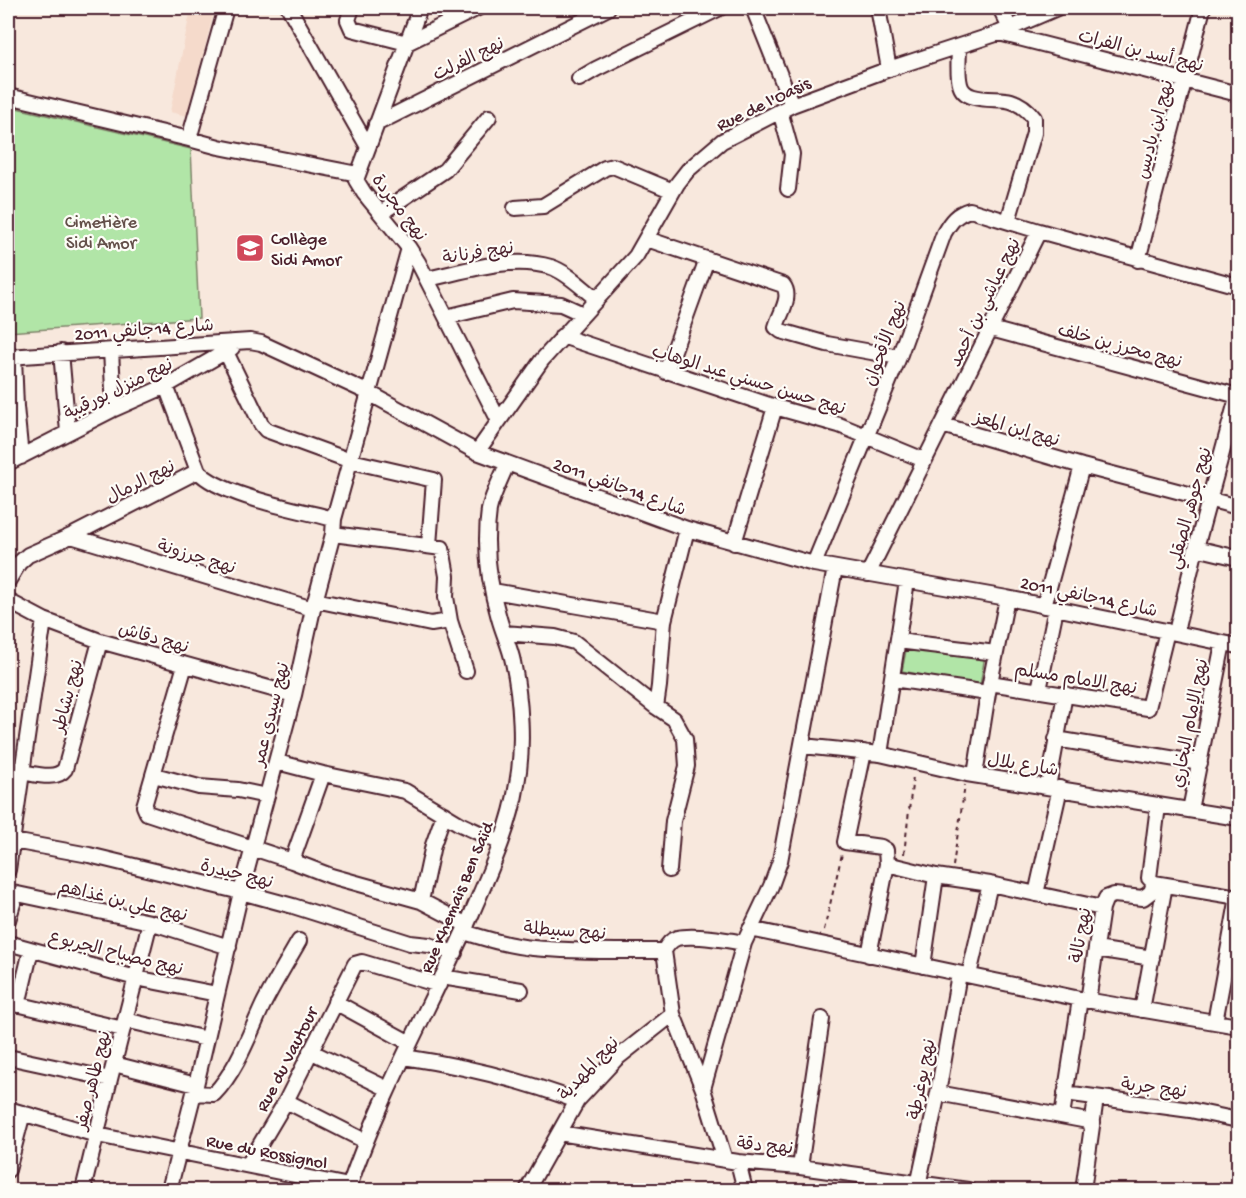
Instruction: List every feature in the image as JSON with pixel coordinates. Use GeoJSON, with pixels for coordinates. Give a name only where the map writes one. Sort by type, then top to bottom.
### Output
{"type":"FeatureCollection","features":[{"type":"Feature","properties":{"kind":"street"},"geometry":{"type":"LineString","coordinates":[[189,139],[226,8]]}},
{"type":"Feature","properties":{"kind":"street"},"geometry":{"type":"LineString","coordinates":[[352,8],[348,20],[352,28],[407,43],[478,8]]}},
{"type":"Feature","properties":{"kind":"street","name":"نهج مجردة"},"geometry":{"type":"LineString","coordinates":[[420,8],[356,180],[409,248],[498,419]]}},
{"type":"Feature","properties":{"kind":"street","name":"نهج الفرلت"},"geometry":{"type":"LineString","coordinates":[[376,124],[608,8]]}},
{"type":"Feature","properties":{"kind":"street"},"geometry":{"type":"LineString","coordinates":[[579,79],[720,8]]}},
{"type":"Feature","properties":{"kind":"street"},"geometry":{"type":"LineString","coordinates":[[753,8],[786,108],[792,154],[788,189]]}},
{"type":"Feature","properties":{"kind":"street"},"geometry":{"type":"LineString","coordinates":[[878,8],[889,69]]}},
{"type":"Feature","properties":{"kind":"street"},"geometry":{"type":"LineString","coordinates":[[1000,8],[1004,30]]}},
{"type":"Feature","properties":{"kind":"street","name":"Rue de l'Oasis"},"geometry":{"type":"LineString","coordinates":[[477,452],[498,419],[542,360],[636,256],[673,191],[688,170],[722,141],[786,108],[889,69],[1004,30],[1058,8]]}},
{"type":"Feature","properties":{"kind":"street","name":"نهج ابن باديس"},"geometry":{"type":"LineString","coordinates":[[1138,260],[1203,8]]}},
{"type":"Feature","properties":{"kind":"street"},"geometry":{"type":"LineString","coordinates":[[293,10],[368,147]]}},
{"type":"Feature","properties":{"kind":"street","name":"نهج أسد بن الفرات"},"geometry":{"type":"LineString","coordinates":[[1004,30],[1239,94]]}},
{"type":"Feature","properties":{"kind":"street"},"geometry":{"type":"LineString","coordinates":[[959,46],[960,85],[963,91],[978,98],[1010,100],[1019,104],[1034,118],[1034,133],[1008,221]]}},
{"type":"Feature","properties":{"kind":"street"},"geometry":{"type":"LineString","coordinates":[[8,96],[219,147],[358,174]]}},
{"type":"Feature","properties":{"kind":"street"},"geometry":{"type":"LineString","coordinates":[[381,213],[445,170],[489,117]]}},
{"type":"Feature","properties":{"kind":"street"},"geometry":{"type":"LineString","coordinates":[[515,208],[543,206],[605,168],[613,166],[673,191]]}},
{"type":"Feature","properties":{"kind":"street","name":"نهج الأقحوان"},"geometry":{"type":"LineString","coordinates":[[814,564],[899,357],[944,233],[953,219],[960,213],[970,210],[1039,231]]}},
{"type":"Feature","properties":{"kind":"street","name":"نهج عياشي بن أحمد"},"geometry":{"type":"LineString","coordinates":[[868,574],[1039,231],[1239,286]]}},
{"type":"Feature","properties":{"kind":"street"},"geometry":{"type":"LineString","coordinates":[[647,239],[783,285],[787,295],[776,327],[781,331],[827,344],[899,357]]}},
{"type":"Feature","properties":{"kind":"street","name":"نهج سيدي عمر"},"geometry":{"type":"LineString","coordinates":[[169,1191],[241,892],[294,694],[333,534],[334,519],[409,248]]}},
{"type":"Feature","properties":{"kind":"street"},"geometry":{"type":"LineString","coordinates":[[666,372],[707,259]]}},
{"type":"Feature","properties":{"kind":"street","name":"نهج فرنانة"},"geometry":{"type":"LineString","coordinates":[[427,279],[505,263],[528,263],[553,268],[597,299]]}},
{"type":"Feature","properties":{"kind":"street"},"geometry":{"type":"LineString","coordinates":[[446,316],[513,301],[561,304],[583,314]]}},
{"type":"Feature","properties":{"kind":"street","name":"نهج محرز بن خلف"},"geometry":{"type":"LineString","coordinates":[[991,329],[1238,395]]}},
{"type":"Feature","properties":{"kind":"street","name":"نهج حسن حسني عبد الوهاب"},"geometry":{"type":"LineString","coordinates":[[562,336],[775,408],[839,425],[924,460]]}},
{"type":"Feature","properties":{"kind":"street","name":"شارع 14جانفي 2011"},"geometry":{"type":"LineString","coordinates":[[11,357],[242,341],[261,343],[369,393],[477,452],[687,529],[814,564],[1007,598],[1239,646]]}},
{"type":"Feature","properties":{"kind":"street","name":"نهج منزل بورقيبة"},"geometry":{"type":"LineString","coordinates":[[8,464],[114,409],[166,386],[242,341]]}},
{"type":"Feature","properties":{"kind":"street"},"geometry":{"type":"LineString","coordinates":[[111,350],[114,409]]}},
{"type":"Feature","properties":{"kind":"street"},"geometry":{"type":"LineString","coordinates":[[61,352],[68,432]]}},
{"type":"Feature","properties":{"kind":"street"},"geometry":{"type":"LineString","coordinates":[[226,352],[266,430],[351,461],[434,480],[429,545]]}},
{"type":"Feature","properties":{"kind":"street"},"geometry":{"type":"LineString","coordinates":[[11,357],[11,407],[21,457]]}},
{"type":"Feature","properties":{"kind":"street"},"geometry":{"type":"LineString","coordinates":[[166,386],[198,471]]}},
{"type":"Feature","properties":{"kind":"street","name":"نهج جوهر الصقلي"},"geometry":{"type":"LineString","coordinates":[[1172,632],[1238,395]]}},
{"type":"Feature","properties":{"kind":"street"},"geometry":{"type":"LineString","coordinates":[[734,543],[775,408]]}},
{"type":"Feature","properties":{"kind":"street","name":"نهج ابن المعز"},"geometry":{"type":"LineString","coordinates":[[942,425],[1082,466],[1239,507]]}},
{"type":"Feature","properties":{"kind":"street","name":"Rue Khemais Ben Saïd"},"geometry":{"type":"LineString","coordinates":[[348,1188],[365,1141],[388,1089],[466,929],[501,843],[518,783],[519,696],[513,660],[489,574],[487,540],[489,510],[507,464]]}},
{"type":"Feature","properties":{"kind":"street"},"geometry":{"type":"LineString","coordinates":[[1039,690],[1050,607],[1082,466]]}},
{"type":"Feature","properties":{"kind":"street","name":"نهج الرمال"},"geometry":{"type":"LineString","coordinates":[[8,581],[19,563],[28,555],[71,536],[198,471],[205,480],[226,490],[334,519]]}},
{"type":"Feature","properties":{"kind":"street"},"geometry":{"type":"LineString","coordinates":[[656,707],[664,621],[687,529]]}},
{"type":"Feature","properties":{"kind":"street"},"geometry":{"type":"LineString","coordinates":[[333,534],[442,548],[447,576],[446,597],[450,621],[466,671]]}},
{"type":"Feature","properties":{"kind":"street","name":"نهج جرزونة"},"geometry":{"type":"LineString","coordinates":[[71,536],[314,605],[431,624],[450,621]]}},
{"type":"Feature","properties":{"kind":"street"},"geometry":{"type":"LineString","coordinates":[[1196,548],[1239,558]]}},
{"type":"Feature","properties":{"kind":"street"},"geometry":{"type":"LineString","coordinates":[[703,1089],[744,943],[764,903],[780,861],[835,568]]}},
{"type":"Feature","properties":{"kind":"street"},"geometry":{"type":"LineString","coordinates":[[880,754],[907,581]]}},
{"type":"Feature","properties":{"kind":"street"},"geometry":{"type":"LineString","coordinates":[[493,591],[664,621]]}},
{"type":"Feature","properties":{"kind":"street"},"geometry":{"type":"LineString","coordinates":[[971,774],[1007,598]]}},
{"type":"Feature","properties":{"kind":"street","name":"نهج دقاش"},"geometry":{"type":"LineString","coordinates":[[8,601],[44,620],[100,641],[294,694]]}},
{"type":"Feature","properties":{"kind":"street"},"geometry":{"type":"LineString","coordinates":[[8,870],[10,841],[44,620]]}},
{"type":"Feature","properties":{"kind":"street","name":"نهج الامام مسلم"},"geometry":{"type":"LineString","coordinates":[[893,679],[1039,690],[1149,708],[1172,632]]}},
{"type":"Feature","properties":{"kind":"street"},"geometry":{"type":"LineString","coordinates":[[504,633],[574,642],[674,719],[685,739],[687,766],[673,821],[669,870]]}},
{"type":"Feature","properties":{"kind":"street","name":"نهج بشاطر"},"geometry":{"type":"LineString","coordinates":[[22,772],[55,776],[61,773],[68,761],[100,641]]}},
{"type":"Feature","properties":{"kind":"street"},"geometry":{"type":"LineString","coordinates":[[898,641],[996,653]]}},
{"type":"Feature","properties":{"kind":"street","name":"نهج الإمام البخاري"},"geometry":{"type":"LineString","coordinates":[[1190,810],[1223,643]]}},
{"type":"Feature","properties":{"kind":"street"},"geometry":{"type":"LineString","coordinates":[[185,666],[154,775],[199,787],[238,790],[267,796]]}},
{"type":"Feature","properties":{"kind":"street"},"geometry":{"type":"LineString","coordinates":[[1036,894],[1054,787],[1056,739],[1065,694]]}},
{"type":"Feature","properties":{"kind":"street"},"geometry":{"type":"LineString","coordinates":[[1056,739],[1200,762]]}},
{"type":"Feature","properties":{"kind":"street","name":"شارع بلال"},"geometry":{"type":"LineString","coordinates":[[803,746],[880,754],[971,774],[1239,818]]}},
{"type":"Feature","properties":{"kind":"street"},"geometry":{"type":"LineString","coordinates":[[864,752],[845,842],[881,847],[886,850],[887,864],[869,955]]}},
{"type":"Feature","properties":{"kind":"street"},"geometry":{"type":"LineString","coordinates":[[277,762],[405,791],[460,824],[501,843]]}},
{"type":"Feature","properties":{"kind":"street"},"geometry":{"type":"LineString","coordinates":[[292,861],[323,774]]}},
{"type":"Feature","properties":{"kind":"street","name":"نهج سبيطلة"},"geometry":{"type":"LineString","coordinates":[[154,775],[144,806],[147,813],[331,876],[421,901],[466,929],[497,942],[532,948],[664,951]]}},
{"type":"Feature","properties":{"kind":"street"},"geometry":{"type":"LineString","coordinates":[[1158,806],[1149,878],[1160,884],[1239,897],[1215,1022]]}},
{"type":"Feature","properties":{"kind":"street"},"geometry":{"type":"LineString","coordinates":[[421,901],[433,845],[444,814]]}},
{"type":"Feature","properties":{"kind":"street","name":"نهج حيدرة"},"geometry":{"type":"LineString","coordinates":[[10,841],[90,855],[241,892],[410,943],[419,943],[454,952]]}},
{"type":"Feature","properties":{"kind":"street"},"geometry":{"type":"LineString","coordinates":[[887,864],[936,876],[990,884],[1102,908]]}},
{"type":"Feature","properties":{"kind":"street"},"geometry":{"type":"LineString","coordinates":[[923,966],[936,876]]}},
{"type":"Feature","properties":{"kind":"street","name":"نهج يوغرطة"},"geometry":{"type":"LineString","coordinates":[[918,1188],[964,974],[990,884]]}},
{"type":"Feature","properties":{"kind":"street"},"geometry":{"type":"LineString","coordinates":[[1142,1010],[1152,958],[1160,884]]}},
{"type":"Feature","properties":{"kind":"street","name":"نهج تالة"},"geometry":{"type":"LineString","coordinates":[[1062,1116],[1096,949],[1102,908],[1106,898],[1114,895],[1143,898],[1160,884]]}},
{"type":"Feature","properties":{"kind":"street"},"geometry":{"type":"LineString","coordinates":[[8,920],[12,893]]}},
{"type":"Feature","properties":{"kind":"street","name":"نهج علي بن غذاهم"},"geometry":{"type":"LineString","coordinates":[[12,893],[150,922],[229,947]]}},
{"type":"Feature","properties":{"kind":"street","name":"نهج طاهر صفر"},"geometry":{"type":"LineString","coordinates":[[83,1191],[150,922]]}},
{"type":"Feature","properties":{"kind":"street"},"geometry":{"type":"LineString","coordinates":[[750,928],[820,945],[1084,1000],[1239,1026]]}},
{"type":"Feature","properties":{"kind":"street"},"geometry":{"type":"LineString","coordinates":[[744,943],[710,938],[677,938],[669,943],[664,951],[673,1014],[745,1191]]}},
{"type":"Feature","properties":{"kind":"street"},"geometry":{"type":"LineString","coordinates":[[114,1064],[214,1094],[222,1085],[299,941]]}},
{"type":"Feature","properties":{"kind":"street","name":"نهج مصباح الجربوع"},"geometry":{"type":"LineString","coordinates":[[8,943],[136,978],[218,994]]}},
{"type":"Feature","properties":{"kind":"street"},"geometry":{"type":"LineString","coordinates":[[1096,949],[1152,958]]}},
{"type":"Feature","properties":{"kind":"street"},"geometry":{"type":"LineString","coordinates":[[31,950],[13,1004],[206,1039]]}},
{"type":"Feature","properties":{"kind":"street","name":"Rue du Vautour"},"geometry":{"type":"LineString","coordinates":[[248,1165],[286,1101],[353,967],[358,962],[441,981]]}},
{"type":"Feature","properties":{"kind":"street"},"geometry":{"type":"LineString","coordinates":[[441,981],[521,990]]}},
{"type":"Feature","properties":{"kind":"street"},"geometry":{"type":"LineString","coordinates":[[335,1002],[410,1042]]}},
{"type":"Feature","properties":{"kind":"street","name":"نهج المهدية"},"geometry":{"type":"LineString","coordinates":[[527,1191],[577,1101],[616,1059],[673,1014]]}},
{"type":"Feature","properties":{"kind":"street"},"geometry":{"type":"LineString","coordinates":[[800,1167],[822,1019]]}},
{"type":"Feature","properties":{"kind":"street"},"geometry":{"type":"LineString","coordinates":[[310,1051],[388,1089]]}},
{"type":"Feature","properties":{"kind":"street"},"geometry":{"type":"LineString","coordinates":[[8,1057],[110,1079]]}},
{"type":"Feature","properties":{"kind":"street"},"geometry":{"type":"LineString","coordinates":[[404,1057],[473,1069],[547,1089],[577,1101]]}},
{"type":"Feature","properties":{"kind":"street"},"geometry":{"type":"LineString","coordinates":[[938,1093],[1093,1122]]}},
{"type":"Feature","properties":{"kind":"street","name":"نهج جربة"},"geometry":{"type":"LineString","coordinates":[[1065,1093],[1191,1110],[1239,1120]]}},
{"type":"Feature","properties":{"kind":"street"},"geometry":{"type":"LineString","coordinates":[[1083,1191],[1096,1098]]}},
{"type":"Feature","properties":{"kind":"street"},"geometry":{"type":"LineString","coordinates":[[286,1101],[365,1141]]}},
{"type":"Feature","properties":{"kind":"street","name":"Rue du Rossignol"},"geometry":{"type":"LineString","coordinates":[[8,1109],[97,1135],[248,1165],[348,1188]]}},
{"type":"Feature","properties":{"kind":"street"},"geometry":{"type":"LineString","coordinates":[[8,1170],[23,1113]]}},
{"type":"Feature","properties":{"kind":"street","name":"نهج دقة"},"geometry":{"type":"LineString","coordinates":[[559,1133],[731,1161],[800,1167],[918,1188],[968,1191]]}},
{"type":"Feature","properties":{"kind":"path"},"geometry":{"type":"LineString","coordinates":[[903,869],[915,761]]}},
{"type":"Feature","properties":{"kind":"path"},"geometry":{"type":"LineString","coordinates":[[952,878],[971,774]]}},
{"type":"Feature","properties":{"kind":"path"},"geometry":{"type":"LineString","coordinates":[[820,945],[845,842]]}},
{"type":"Feature","properties":{"kind":"shaded area"},"geometry":{"type":"Polygon","coordinates":[[[191,8],[215,8],[187,116],[170,112],[191,8]]]}},
{"type":"Feature","properties":{"kind":"green space","name":"Cimetière Sidi Amor"},"geometry":{"type":"Polygon","coordinates":[[[8,106],[191,149],[199,318],[8,332],[8,106]]]}},
{"type":"Feature","properties":{"kind":"green space"},"geometry":{"type":"Polygon","coordinates":[[[908,640],[985,655],[980,686],[902,671],[908,640]]]}},
{"type":"Feature","properties":{"kind":"place","name":"Collège Sidi Amor"},"geometry":{"type":"Point","coordinates":[250,248]}}]}
